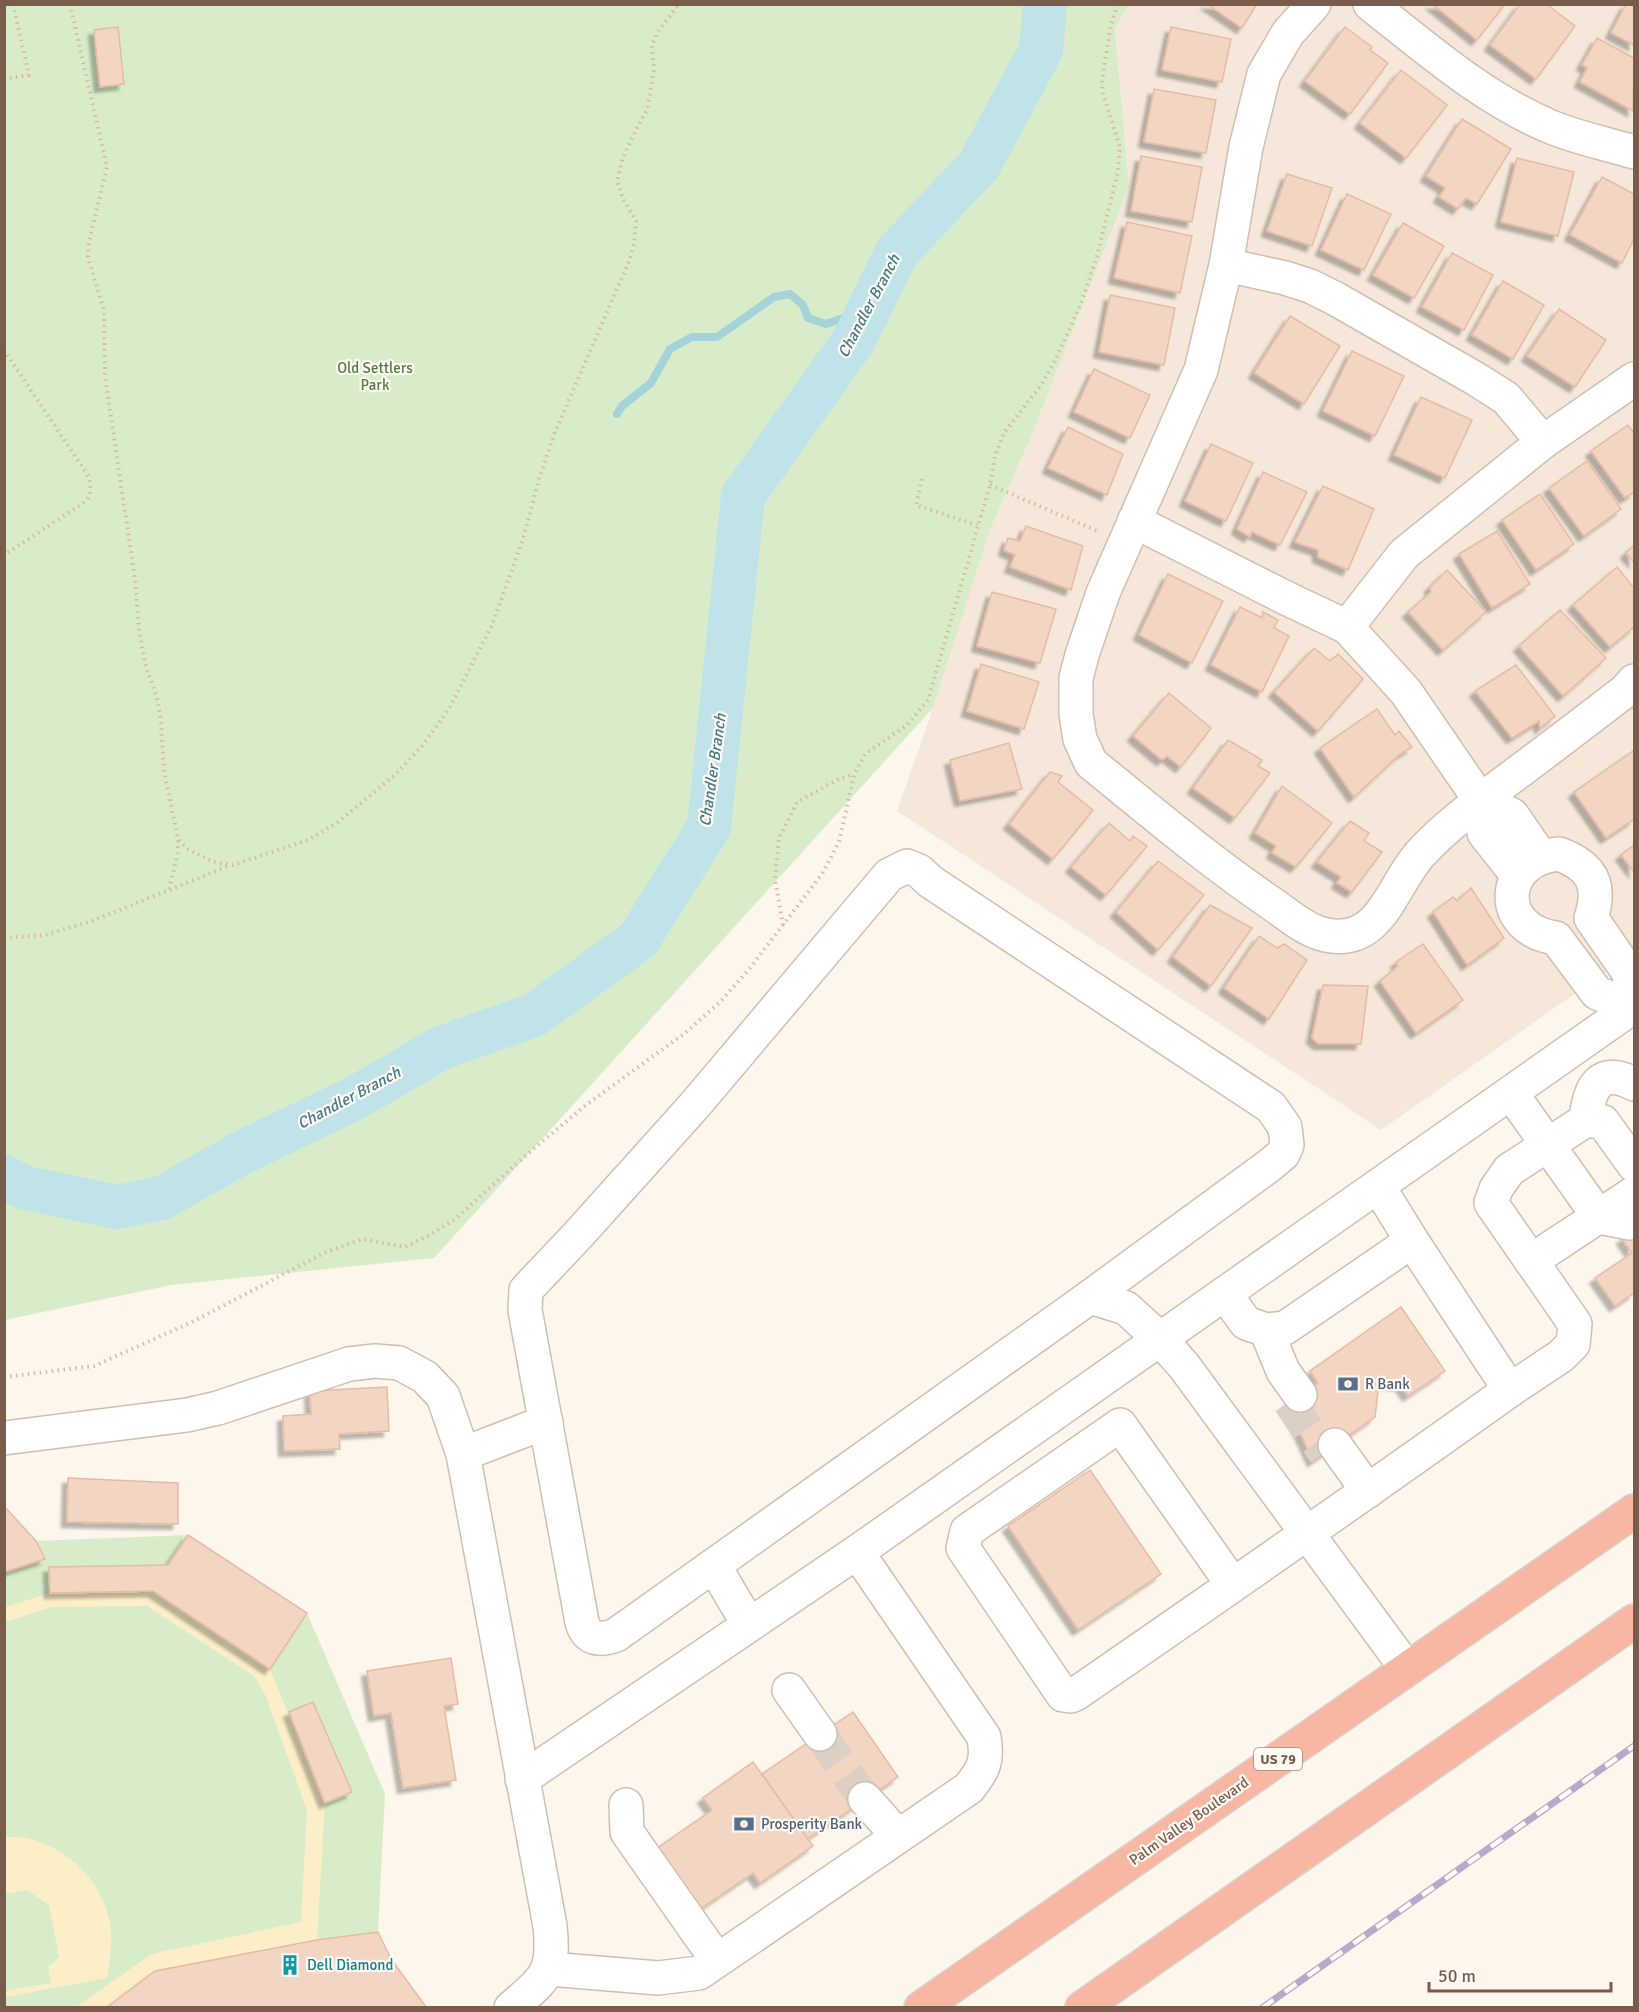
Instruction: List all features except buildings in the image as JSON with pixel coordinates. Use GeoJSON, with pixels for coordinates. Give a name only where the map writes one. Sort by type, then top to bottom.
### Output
{"type":"FeatureCollection","features":[{"type":"Feature","properties":{"kind":"highway","name":"Palm Valley Boulevard"},"geometry":{"type":"LineString","coordinates":[[921,2007],[1635,1511]]}},
{"type":"Feature","properties":{"kind":"highway"},"geometry":{"type":"LineString","coordinates":[[1082,2007],[1635,1621]]}},
{"type":"Feature","properties":{"kind":"street"},"geometry":{"type":"LineString","coordinates":[[1314,4],[1288,33],[1264,74],[1246,147],[1227,265],[1201,370],[1103,593],[1076,678],[1076,714],[1080,739],[1091,763],[1237,879],[1306,927],[1326,935],[1358,933],[1373,924],[1420,853],[1480,800],[1631,692]]}},
{"type":"Feature","properties":{"kind":"street"},"geometry":{"type":"LineString","coordinates":[[1370,4],[1445,63],[1497,99],[1552,127],[1635,152]]}},
{"type":"Feature","properties":{"kind":"street"},"geometry":{"type":"LineString","coordinates":[[1227,265],[1285,278],[1310,286],[1336,299],[1506,398],[1543,442]]}},
{"type":"Feature","properties":{"kind":"street"},"geometry":{"type":"LineString","coordinates":[[1347,627],[1404,554],[1543,442],[1635,380]]}},
{"type":"Feature","properties":{"kind":"street"},"geometry":{"type":"LineString","coordinates":[[1130,532],[1286,598],[1347,627],[1406,692],[1480,800],[1484,833],[1529,867]]}},
{"type":"Feature","properties":{"kind":"street"},"geometry":{"type":"LineString","coordinates":[[1559,855],[1575,860],[1588,871],[1595,885],[1596,902],[1591,918],[1629,973],[1634,1007],[1597,993],[1556,938],[1542,936],[1528,929],[1519,918],[1513,905],[1513,890],[1529,867],[1559,855]]}},
{"type":"Feature","properties":{"kind":"street"},"geometry":{"type":"LineString","coordinates":[[907,866],[919,871],[931,882],[1271,1107],[1285,1127],[1287,1145],[1283,1154],[1090,1297],[616,1635],[597,1639],[589,1636],[582,1622],[525,1310],[526,1290],[694,1106],[889,874],[907,866]]}},
{"type":"Feature","properties":{"kind":"street"},"geometry":{"type":"LineString","coordinates":[[522,1779],[857,1552],[1634,1007]]}},
{"type":"Feature","properties":{"kind":"street"},"geometry":{"type":"LineString","coordinates":[[1586,1120],[1592,1091],[1597,1083],[1606,1078],[1623,1078],[1635,1084]]}},
{"type":"Feature","properties":{"kind":"street"},"geometry":{"type":"LineString","coordinates":[[1510,1093],[1599,1217],[1630,1223],[1635,1219]]}},
{"type":"Feature","properties":{"kind":"street"},"geometry":{"type":"LineString","coordinates":[[1120,1425],[967,1531],[964,1540],[963,1548],[1063,1695],[1071,1696],[1077,1693],[1308,1534],[1510,1389],[1561,1356],[1573,1344],[1575,1324],[1491,1203],[1496,1189],[1509,1170],[1586,1120],[1604,1122],[1635,1165]]}},
{"type":"Feature","properties":{"kind":"street"},"geometry":{"type":"LineString","coordinates":[[1378,1186],[1510,1389]]}},
{"type":"Feature","properties":{"kind":"street"},"geometry":{"type":"LineString","coordinates":[[1531,1261],[1635,1193]]}},
{"type":"Feature","properties":{"kind":"street"},"geometry":{"type":"LineString","coordinates":[[1225,1294],[1246,1323],[1266,1330],[1285,1328],[1412,1241]]}},
{"type":"Feature","properties":{"kind":"street"},"geometry":{"type":"LineString","coordinates":[[1090,1297],[1126,1308],[1160,1339],[1184,1366],[1407,1669]]}},
{"type":"Feature","properties":{"kind":"street"},"geometry":{"type":"LineString","coordinates":[[1266,1330],[1291,1389]]}},
{"type":"Feature","properties":{"kind":"street"},"geometry":{"type":"LineString","coordinates":[[4,1438],[187,1415],[218,1408],[349,1364],[375,1361],[399,1363],[425,1377],[431,1383],[442,1396],[463,1454],[553,1949],[549,1969],[543,1980],[511,2007]]}},
{"type":"Feature","properties":{"kind":"street"},"geometry":{"type":"LineString","coordinates":[[1093,1387],[1233,1585]]}},
{"type":"Feature","properties":{"kind":"street"},"geometry":{"type":"LineString","coordinates":[[463,1454],[546,1422]]}},
{"type":"Feature","properties":{"kind":"street"},"geometry":{"type":"LineString","coordinates":[[1329,1449],[1362,1496]]}},
{"type":"Feature","properties":{"kind":"street"},"geometry":{"type":"LineString","coordinates":[[549,1969],[658,1978],[699,1972],[969,1788],[981,1773],[987,1754],[984,1737],[857,1552]]}},
{"type":"Feature","properties":{"kind":"street"},"geometry":{"type":"LineString","coordinates":[[714,1566],[749,1625]]}},
{"type":"Feature","properties":{"kind":"street"},"geometry":{"type":"LineString","coordinates":[[789,1690],[820,1734]]}},
{"type":"Feature","properties":{"kind":"street"},"geometry":{"type":"LineString","coordinates":[[865,1799],[898,1836]]}},
{"type":"Feature","properties":{"kind":"street"},"geometry":{"type":"LineString","coordinates":[[626,1805],[627,1832],[717,1960]]}},
{"type":"Feature","properties":{"kind":"path"},"geometry":{"type":"LineString","coordinates":[[4,79],[29,75],[13,4]]}},
{"type":"Feature","properties":{"kind":"path"},"geometry":{"type":"LineString","coordinates":[[70,4],[107,167],[89,242],[88,257],[104,310],[105,377],[135,579],[139,629],[145,664],[157,698],[164,771],[178,839],[177,857],[168,890]]}},
{"type":"Feature","properties":{"kind":"path"},"geometry":{"type":"LineString","coordinates":[[4,938],[44,935],[92,921],[233,865],[308,840],[338,822],[396,774],[422,746],[448,709],[492,625],[517,557],[555,432],[630,259],[636,221],[622,199],[617,181],[623,157],[647,110],[654,70],[652,46],[657,33],[678,4]]}},
{"type":"Feature","properties":{"kind":"path"},"geometry":{"type":"LineString","coordinates":[[4,1377],[94,1366],[192,1322],[324,1253],[362,1239],[405,1247],[433,1233],[473,1204],[577,1112],[685,1033],[711,1010],[750,968],[822,874],[839,842],[854,775],[865,754],[907,725],[928,700],[990,485],[995,456],[1004,433],[1041,385],[1055,361],[1080,306],[1097,256],[1119,160],[1120,148],[1103,93],[1102,80],[1111,25],[1118,4]]}},
{"type":"Feature","properties":{"kind":"path"},"geometry":{"type":"LineString","coordinates":[[4,350],[89,477],[91,487],[85,502],[4,555]]}},
{"type":"Feature","properties":{"kind":"path"},"geometry":{"type":"LineString","coordinates":[[922,479],[916,505],[977,525]]}},
{"type":"Feature","properties":{"kind":"path"},"geometry":{"type":"LineString","coordinates":[[990,485],[1130,532]]}},
{"type":"Feature","properties":{"kind":"path"},"geometry":{"type":"LineString","coordinates":[[783,925],[775,879],[779,838],[797,802],[841,778],[854,775]]}},
{"type":"Feature","properties":{"kind":"path"},"geometry":{"type":"LineString","coordinates":[[178,839],[187,849],[214,862],[233,865]]}},
{"type":"Feature","properties":{"kind":"shaded area"},"geometry":{"type":"Polygon","coordinates":[[[1128,5],[1634,5],[1634,952],[1381,1130],[897,811],[933,708],[990,530],[1030,439],[1129,187],[1115,28],[1128,5]]]}},
{"type":"Feature","properties":{"kind":"green space","name":"Old Settlers Park"},"geometry":{"type":"Polygon","coordinates":[[[4,5],[1128,5],[1115,29],[1129,187],[1030,439],[990,530],[933,708],[434,1258],[171,1285],[5,1320],[4,5]]]}},
{"type":"Feature","properties":{"kind":"green space"},"geometry":{"type":"Polygon","coordinates":[[[188,1535],[307,1613],[385,1794],[378,1932],[317,1940],[155,1971],[106,2007],[5,2007],[4,1572],[44,1559],[36,1541],[188,1535]]]}},
{"type":"Feature","properties":{"kind":"sand"},"geometry":{"type":"Polygon","coordinates":[[[153,1591],[270,1669],[325,1803],[317,1940],[155,1971],[106,2007],[76,2007],[152,1954],[301,1922],[307,1810],[265,1694],[254,1676],[147,1606],[51,1607],[5,1622],[5,1607],[50,1593],[153,1591]]]}},
{"type":"Feature","properties":{"kind":"sand"},"geometry":{"type":"Polygon","coordinates":[[[5,1837],[27,1838],[56,1849],[81,1868],[91,1880],[100,1894],[110,1923],[111,1944],[107,1978],[5,1997],[5,1991],[51,1983],[48,1967],[59,1957],[49,1905],[27,1890],[5,1894],[5,1837]]]}},
{"type":"Feature","properties":{"kind":"waterway","name":"Chandler Branch"},"geometry":{"type":"LineString","coordinates":[[4,1177],[26,1188],[117,1207],[162,1198],[241,1153],[355,1098],[441,1048],[534,1015],[638,940],[709,827],[743,496],[854,340],[897,252],[979,165],[1041,50],[1045,4]]}},
{"type":"Feature","properties":{"kind":"waterway"},"geometry":{"type":"LineString","coordinates":[[617,414],[622,406],[651,383],[670,349],[692,337],[717,337],[774,297],[790,294],[803,305],[808,318],[826,324],[869,309]]}},
{"type":"Feature","properties":{"kind":"tunnel"},"geometry":{"type":"LineString","coordinates":[[1289,1402],[1324,1453]]}},
{"type":"Feature","properties":{"kind":"tunnel"},"geometry":{"type":"LineString","coordinates":[[820,1734],[865,1799]]}},
{"type":"Feature","properties":{"kind":"railway"},"geometry":{"type":"LineString","coordinates":[[1262,2008],[1634,1746]]}},
{"type":"Feature","properties":{"kind":"place","name":"R Bank"},"geometry":{"type":"Point","coordinates":[1348,1384]}},
{"type":"Feature","properties":{"kind":"place","name":"Prosperity Bank"},"geometry":{"type":"Point","coordinates":[744,1824]}},
{"type":"Feature","properties":{"kind":"place","name":"Dell Diamond"},"geometry":{"type":"Point","coordinates":[290,1965]}}]}
